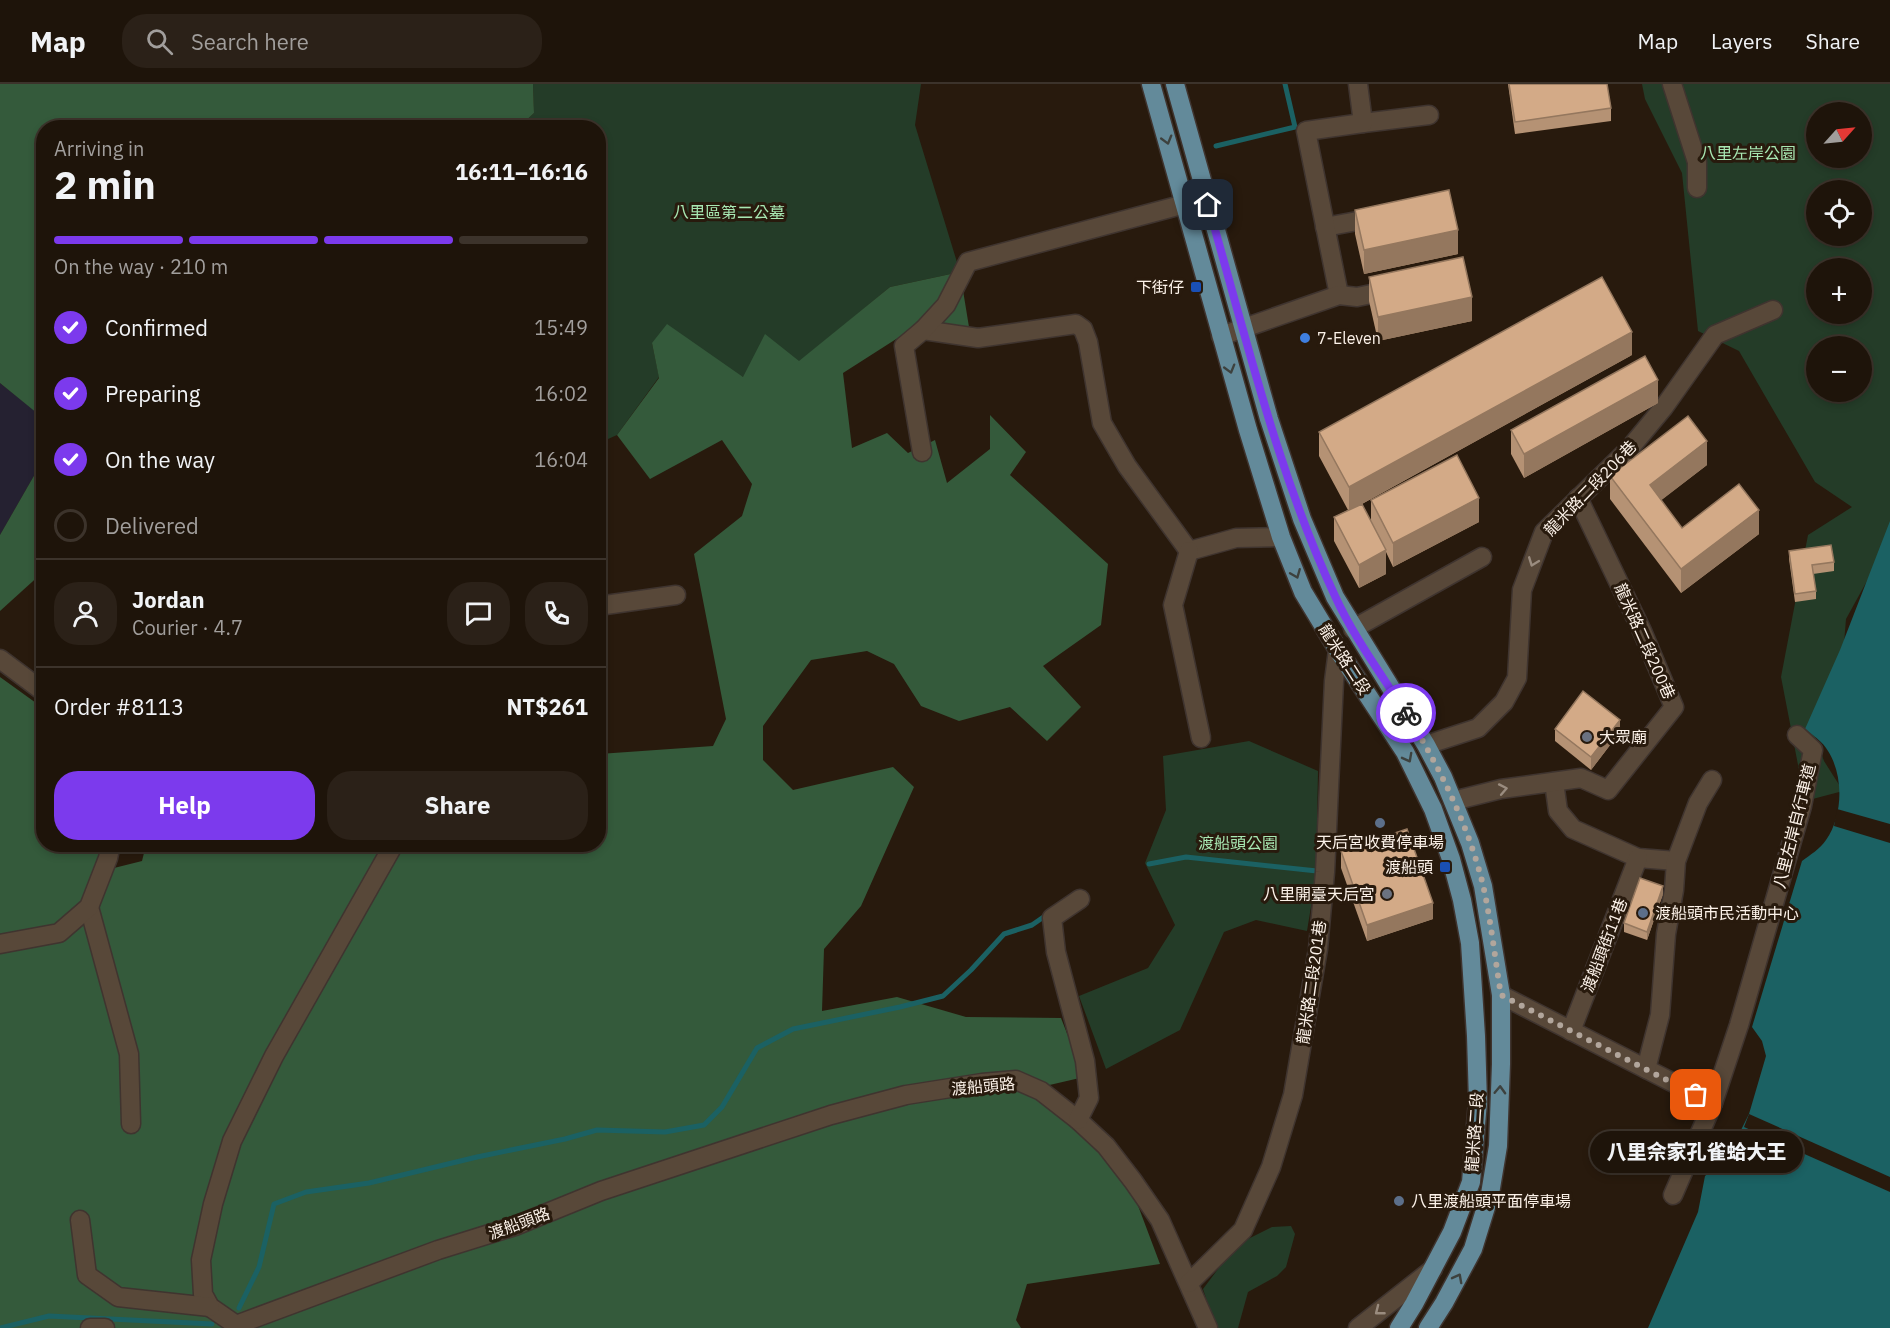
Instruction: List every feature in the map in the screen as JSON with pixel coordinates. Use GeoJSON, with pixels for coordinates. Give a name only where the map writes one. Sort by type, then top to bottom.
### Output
{"type":"FeatureCollection","features":[{"type":"Feature","properties":{"kind":"main road","name":"龍米路二段"},"geometry":{"type":"LineString","coordinates":[[1151,84],[1221,336],[1281,537],[1303,592],[1338,650],[1406,752],[1433,809],[1451,859],[1462,900],[1470,943],[1478,1102],[1471,1182],[1452,1232],[1399,1328]]}},
{"type":"Feature","properties":{"kind":"main road","name":"龍米路二段"},"geometry":{"type":"LineString","coordinates":[[1175,84],[1269,419],[1302,519],[1335,597],[1426,745],[1470,843],[1483,886],[1501,995],[1498,1146],[1490,1194],[1473,1249],[1428,1328]]}},
{"type":"Feature","properties":{"kind":"main road"},"geometry":{"type":"LineString","coordinates":[[1338,650],[1353,629]]}},
{"type":"Feature","properties":{"kind":"street"},"geometry":{"type":"LineString","coordinates":[[1358,84],[1363,123]]}},
{"type":"Feature","properties":{"kind":"street"},"geometry":{"type":"LineString","coordinates":[[1672,84],[1696,162],[1697,188]]}},
{"type":"Feature","properties":{"kind":"street"},"geometry":{"type":"LineString","coordinates":[[1340,295],[1306,131],[1429,115]]}},
{"type":"Feature","properties":{"kind":"street"},"geometry":{"type":"LineString","coordinates":[[922,452],[904,346],[923,330],[946,305],[968,262],[1185,204]]}},
{"type":"Feature","properties":{"kind":"street"},"geometry":{"type":"LineString","coordinates":[[1325,227],[1394,214]]}},
{"type":"Feature","properties":{"kind":"street"},"geometry":{"type":"LineString","coordinates":[[1221,336],[1340,295],[1357,297],[1413,285]]}},
{"type":"Feature","properties":{"kind":"street","name":"龍米路二段206巷"},"geometry":{"type":"LineString","coordinates":[[1426,745],[1478,728],[1504,702],[1517,678],[1522,590],[1544,532],[1630,448],[1664,407],[1714,335],[1773,310]]}},
{"type":"Feature","properties":{"kind":"street"},"geometry":{"type":"LineString","coordinates":[[923,330],[978,338],[1076,324],[1083,329],[1088,342],[1102,423],[1127,466],[1189,551]]}},
{"type":"Feature","properties":{"kind":"street","name":"龍米路二段200巷"},"geometry":{"type":"LineString","coordinates":[[1453,801],[1501,789],[1581,778],[1608,790],[1674,707],[1642,631],[1578,498]]}},
{"type":"Feature","properties":{"kind":"street"},"geometry":{"type":"LineString","coordinates":[[1189,551],[1236,538],[1281,537]]}},
{"type":"Feature","properties":{"kind":"street"},"geometry":{"type":"LineString","coordinates":[[1189,551],[1173,605],[1201,738]]}},
{"type":"Feature","properties":{"kind":"street"},"geometry":{"type":"LineString","coordinates":[[1353,629],[1482,557]]}},
{"type":"Feature","properties":{"kind":"street"},"geometry":{"type":"LineString","coordinates":[[606,605],[676,595]]}},
{"type":"Feature","properties":{"kind":"street","name":"龍米路二段201巷"},"geometry":{"type":"LineString","coordinates":[[1189,1283],[1242,1230],[1271,1167],[1293,1095],[1318,949],[1325,872],[1334,681],[1338,650]]}},
{"type":"Feature","properties":{"kind":"street"},"geometry":{"type":"LineString","coordinates":[[0,659],[36,686]]}},
{"type":"Feature","properties":{"kind":"street","name":"八里左岸自行車道"},"geometry":{"type":"LineString","coordinates":[[1673,1195],[1713,1103],[1739,1025],[1802,806],[1814,750],[1797,735]]}},
{"type":"Feature","properties":{"kind":"street"},"geometry":{"type":"LineString","coordinates":[[1646,1069],[1660,1015],[1666,934],[1674,890],[1676,861],[1698,803],[1712,780]]}},
{"type":"Feature","properties":{"kind":"street"},"geometry":{"type":"LineString","coordinates":[[1554,782],[1558,811],[1573,829],[1638,858],[1676,861]]}},
{"type":"Feature","properties":{"kind":"street"},"geometry":{"type":"LineString","coordinates":[[0,944],[59,933],[88,907],[109,852]]}},
{"type":"Feature","properties":{"kind":"street"},"geometry":{"type":"LineString","coordinates":[[210,1306],[203,1294],[201,1260],[213,1203],[232,1141],[274,1056],[389,852]]}},
{"type":"Feature","properties":{"kind":"street","name":"渡船頭街11巷"},"geometry":{"type":"LineString","coordinates":[[1571,1031],[1638,858]]}},
{"type":"Feature","properties":{"kind":"street"},"geometry":{"type":"LineString","coordinates":[[1078,1120],[1089,1098],[1085,1061],[1056,952],[1052,918],[1080,899]]}},
{"type":"Feature","properties":{"kind":"street"},"geometry":{"type":"LineString","coordinates":[[88,907],[129,1054],[131,1124]]}},
{"type":"Feature","properties":{"kind":"street"},"geometry":{"type":"LineString","coordinates":[[1501,995],[1713,1103]]}},
{"type":"Feature","properties":{"kind":"street","name":"渡船頭路"},"geometry":{"type":"LineString","coordinates":[[210,1306],[235,1326],[438,1250],[515,1226],[601,1191],[831,1115],[906,1095],[1017,1080],[1041,1090],[1106,1146],[1160,1220],[1208,1328]]}},
{"type":"Feature","properties":{"kind":"street"},"geometry":{"type":"LineString","coordinates":[[80,1220],[87,1275],[118,1297],[210,1306]]}},
{"type":"Feature","properties":{"kind":"street"},"geometry":{"type":"LineString","coordinates":[[1358,1328],[1433,1269]]}},
{"type":"Feature","properties":{"kind":"street"},"geometry":{"type":"LineString","coordinates":[[90,1328],[105,1328]]}},
{"type":"Feature","properties":{"kind":"shaded area"},"geometry":{"type":"Polygon","coordinates":[[[0,383],[36,412],[36,472],[0,535],[0,383]]]}},
{"type":"Feature","properties":{"kind":"green space"},"geometry":{"type":"Polygon","coordinates":[[[0,84],[533,84],[534,113],[527,120],[36,120],[36,412],[0,383],[0,84]]]}},
{"type":"Feature","properties":{"kind":"green space","name":"八里區第二公墓"},"geometry":{"type":"Polygon","coordinates":[[[533,84],[921,84],[915,125],[960,272],[890,287],[799,362],[743,377],[652,343],[659,377],[617,435],[606,440],[606,120],[527,120],[534,113],[533,84]]]}},
{"type":"Feature","properties":{"kind":"green space","name":"八里左岸公園"},"geometry":{"type":"Polygon","coordinates":[[[1642,84],[1890,84],[1890,539],[1846,619],[1841,680],[1812,728],[1824,761],[1843,791],[1805,801],[1781,677],[1808,535],[1852,507],[1815,482],[1739,351],[1698,331],[1682,173],[1645,99],[1642,84]]]}},
{"type":"Feature","properties":{"kind":"green space"},"geometry":{"type":"Polygon","coordinates":[[[960,272],[969,327],[904,334],[843,373],[852,448],[887,433],[908,453],[935,440],[947,483],[990,449],[990,415],[1026,452],[1010,475],[1108,564],[1101,625],[1043,666],[1081,707],[1047,741],[1010,707],[959,721],[921,706],[894,664],[867,651],[811,660],[763,726],[763,760],[793,790],[893,767],[914,787],[861,906],[824,949],[822,1011],[897,997],[966,1017],[1061,1018],[1084,1077],[1028,1090],[1082,1130],[1128,1179],[1160,1264],[1027,1284],[1016,1320],[1021,1328],[0,1328],[0,677],[36,703],[36,852],[100,852],[98,872],[142,861],[144,852],[606,852],[606,754],[713,746],[726,719],[694,554],[742,516],[752,484],[722,440],[650,479],[617,435],[659,378],[652,343],[667,324],[743,377],[765,334],[799,361],[890,287],[960,272]]]}},
{"type":"Feature","properties":{"kind":"green space"},"geometry":{"type":"Polygon","coordinates":[[[36,472],[36,578],[0,611],[0,535],[36,472]]]}},
{"type":"Feature","properties":{"kind":"green space","name":"渡船頭公園"},"geometry":{"type":"Polygon","coordinates":[[[1249,741],[1318,771],[1316,876],[1307,931],[1256,920],[1224,932],[1180,1030],[1106,1069],[1079,996],[1148,968],[1175,925],[1145,863],[1166,810],[1163,756],[1249,741]]]}},
{"type":"Feature","properties":{"kind":"green space"},"geometry":{"type":"Polygon","coordinates":[[[1291,1226],[1295,1234],[1286,1267],[1277,1276],[1248,1292],[1238,1328],[1216,1328],[1203,1289],[1236,1245],[1272,1227],[1291,1226]]]}},
{"type":"Feature","properties":{"kind":"water"},"geometry":{"type":"Polygon","coordinates":[[[1890,521],[1890,1328],[1648,1328],[1698,1212],[1705,1176],[1728,1156],[1749,1114],[1766,1056],[1762,1041],[1752,1027],[1802,861],[1826,840],[1832,830],[1838,808],[1839,784],[1833,761],[1818,739],[1805,729],[1840,650],[1890,521]]]}},
{"type":"Feature","properties":{"kind":"pier"},"geometry":{"type":"Polygon","coordinates":[[[1837,809],[1890,824],[1890,843],[1834,826],[1837,809]]]}},
{"type":"Feature","properties":{"kind":"pier"},"geometry":{"type":"Polygon","coordinates":[[[1749,1114],[1890,1177],[1890,1192],[1744,1127],[1749,1114]]]}},
{"type":"Feature","properties":{"kind":"building"},"geometry":{"type":"Polygon","coordinates":[[[1509,84],[1607,84],[1611,108],[1515,122],[1509,84]]]}},
{"type":"Feature","properties":{"kind":"building"},"geometry":{"type":"Polygon","coordinates":[[[1449,190],[1458,230],[1364,250],[1355,210],[1449,190]]]}},
{"type":"Feature","properties":{"kind":"building"},"geometry":{"type":"Polygon","coordinates":[[[1463,257],[1472,297],[1378,317],[1369,277],[1463,257]]]}},
{"type":"Feature","properties":{"kind":"building"},"geometry":{"type":"Polygon","coordinates":[[[1602,277],[1632,332],[1349,487],[1319,432],[1602,277]]]}},
{"type":"Feature","properties":{"kind":"building"},"geometry":{"type":"Polygon","coordinates":[[[1645,356],[1658,380],[1524,454],[1511,430],[1645,356]]]}},
{"type":"Feature","properties":{"kind":"building"},"geometry":{"type":"Polygon","coordinates":[[[1688,416],[1707,441],[1650,485],[1682,528],[1739,484],[1759,510],[1681,569],[1610,476],[1688,416]]]}},
{"type":"Feature","properties":{"kind":"building"},"geometry":{"type":"Polygon","coordinates":[[[1457,455],[1479,498],[1393,543],[1371,500],[1457,455]]]}},
{"type":"Feature","properties":{"kind":"building"},"geometry":{"type":"Polygon","coordinates":[[[1362,504],[1386,550],[1359,565],[1334,517],[1362,504]]]}},
{"type":"Feature","properties":{"kind":"building"},"geometry":{"type":"Polygon","coordinates":[[[1831,545],[1834,562],[1812,565],[1816,591],[1795,594],[1789,551],[1831,545]]]}},
{"type":"Feature","properties":{"kind":"building","name":"大眾廟"},"geometry":{"type":"Polygon","coordinates":[[[1583,691],[1620,720],[1591,757],[1555,729],[1583,691]]]}},
{"type":"Feature","properties":{"kind":"building","name":"八里開臺天后宮"},"geometry":{"type":"Polygon","coordinates":[[[1407,829],[1433,903],[1367,925],[1341,851],[1407,829]]]}},
{"type":"Feature","properties":{"kind":"building","name":"渡船頭市民活動中心"},"geometry":{"type":"Polygon","coordinates":[[[1640,878],[1663,886],[1647,932],[1624,923],[1640,878]]]}},
{"type":"Feature","properties":{"kind":"waterway"},"geometry":{"type":"LineString","coordinates":[[1216,146],[1295,127],[1285,84]]}},
{"type":"Feature","properties":{"kind":"waterway"},"geometry":{"type":"LineString","coordinates":[[1149,864],[1186,857],[1317,871]]}},
{"type":"Feature","properties":{"kind":"waterway"},"geometry":{"type":"LineString","coordinates":[[239,1308],[259,1267],[274,1204],[306,1192],[369,1183],[597,1130],[665,1132],[704,1125],[722,1107],[757,1048],[793,1029],[943,996],[1004,934],[1032,925],[1045,916]]}},
{"type":"Feature","properties":{"kind":"waterway"},"geometry":{"type":"LineString","coordinates":[[0,1328],[49,1316],[212,1324]]}},
{"type":"Feature","properties":{"kind":"way so far"},"geometry":{"type":"LineString","coordinates":[[1406,713],[1443,777],[1470,843],[1483,886],[1501,995],[1696,1095]]}},
{"type":"Feature","properties":{"kind":"place","name":"下街仔"},"geometry":{"type":"Point","coordinates":[1196,287]}},
{"type":"Feature","properties":{"kind":"place","name":"7-Eleven"},"geometry":{"type":"Point","coordinates":[1305,338]}},
{"type":"Feature","properties":{"kind":"place","name":"大眾廟"},"geometry":{"type":"Point","coordinates":[1587,737]}},
{"type":"Feature","properties":{"kind":"place","name":"天后宮收費停車場"},"geometry":{"type":"Point","coordinates":[1380,823]}},
{"type":"Feature","properties":{"kind":"place","name":"渡船頭"},"geometry":{"type":"Point","coordinates":[1445,867]}},
{"type":"Feature","properties":{"kind":"place","name":"八里開臺天后宮"},"geometry":{"type":"Point","coordinates":[1387,894]}},
{"type":"Feature","properties":{"kind":"place","name":"渡船頭市民活動中心"},"geometry":{"type":"Point","coordinates":[1643,913]}},
{"type":"Feature","properties":{"kind":"place","name":"八里佘家孔雀蛤大王"},"geometry":{"type":"Point","coordinates":[1696,1095]}},
{"type":"Feature","properties":{"kind":"place","name":"八里渡船頭平面停車場"},"geometry":{"type":"Point","coordinates":[1399,1201]}},
{"type":"Feature","properties":{"kind":"route"},"geometry":{"type":"LineString","coordinates":[[1208,205],[1269,419],[1302,519],[1335,597],[1406,713]]}}]}
